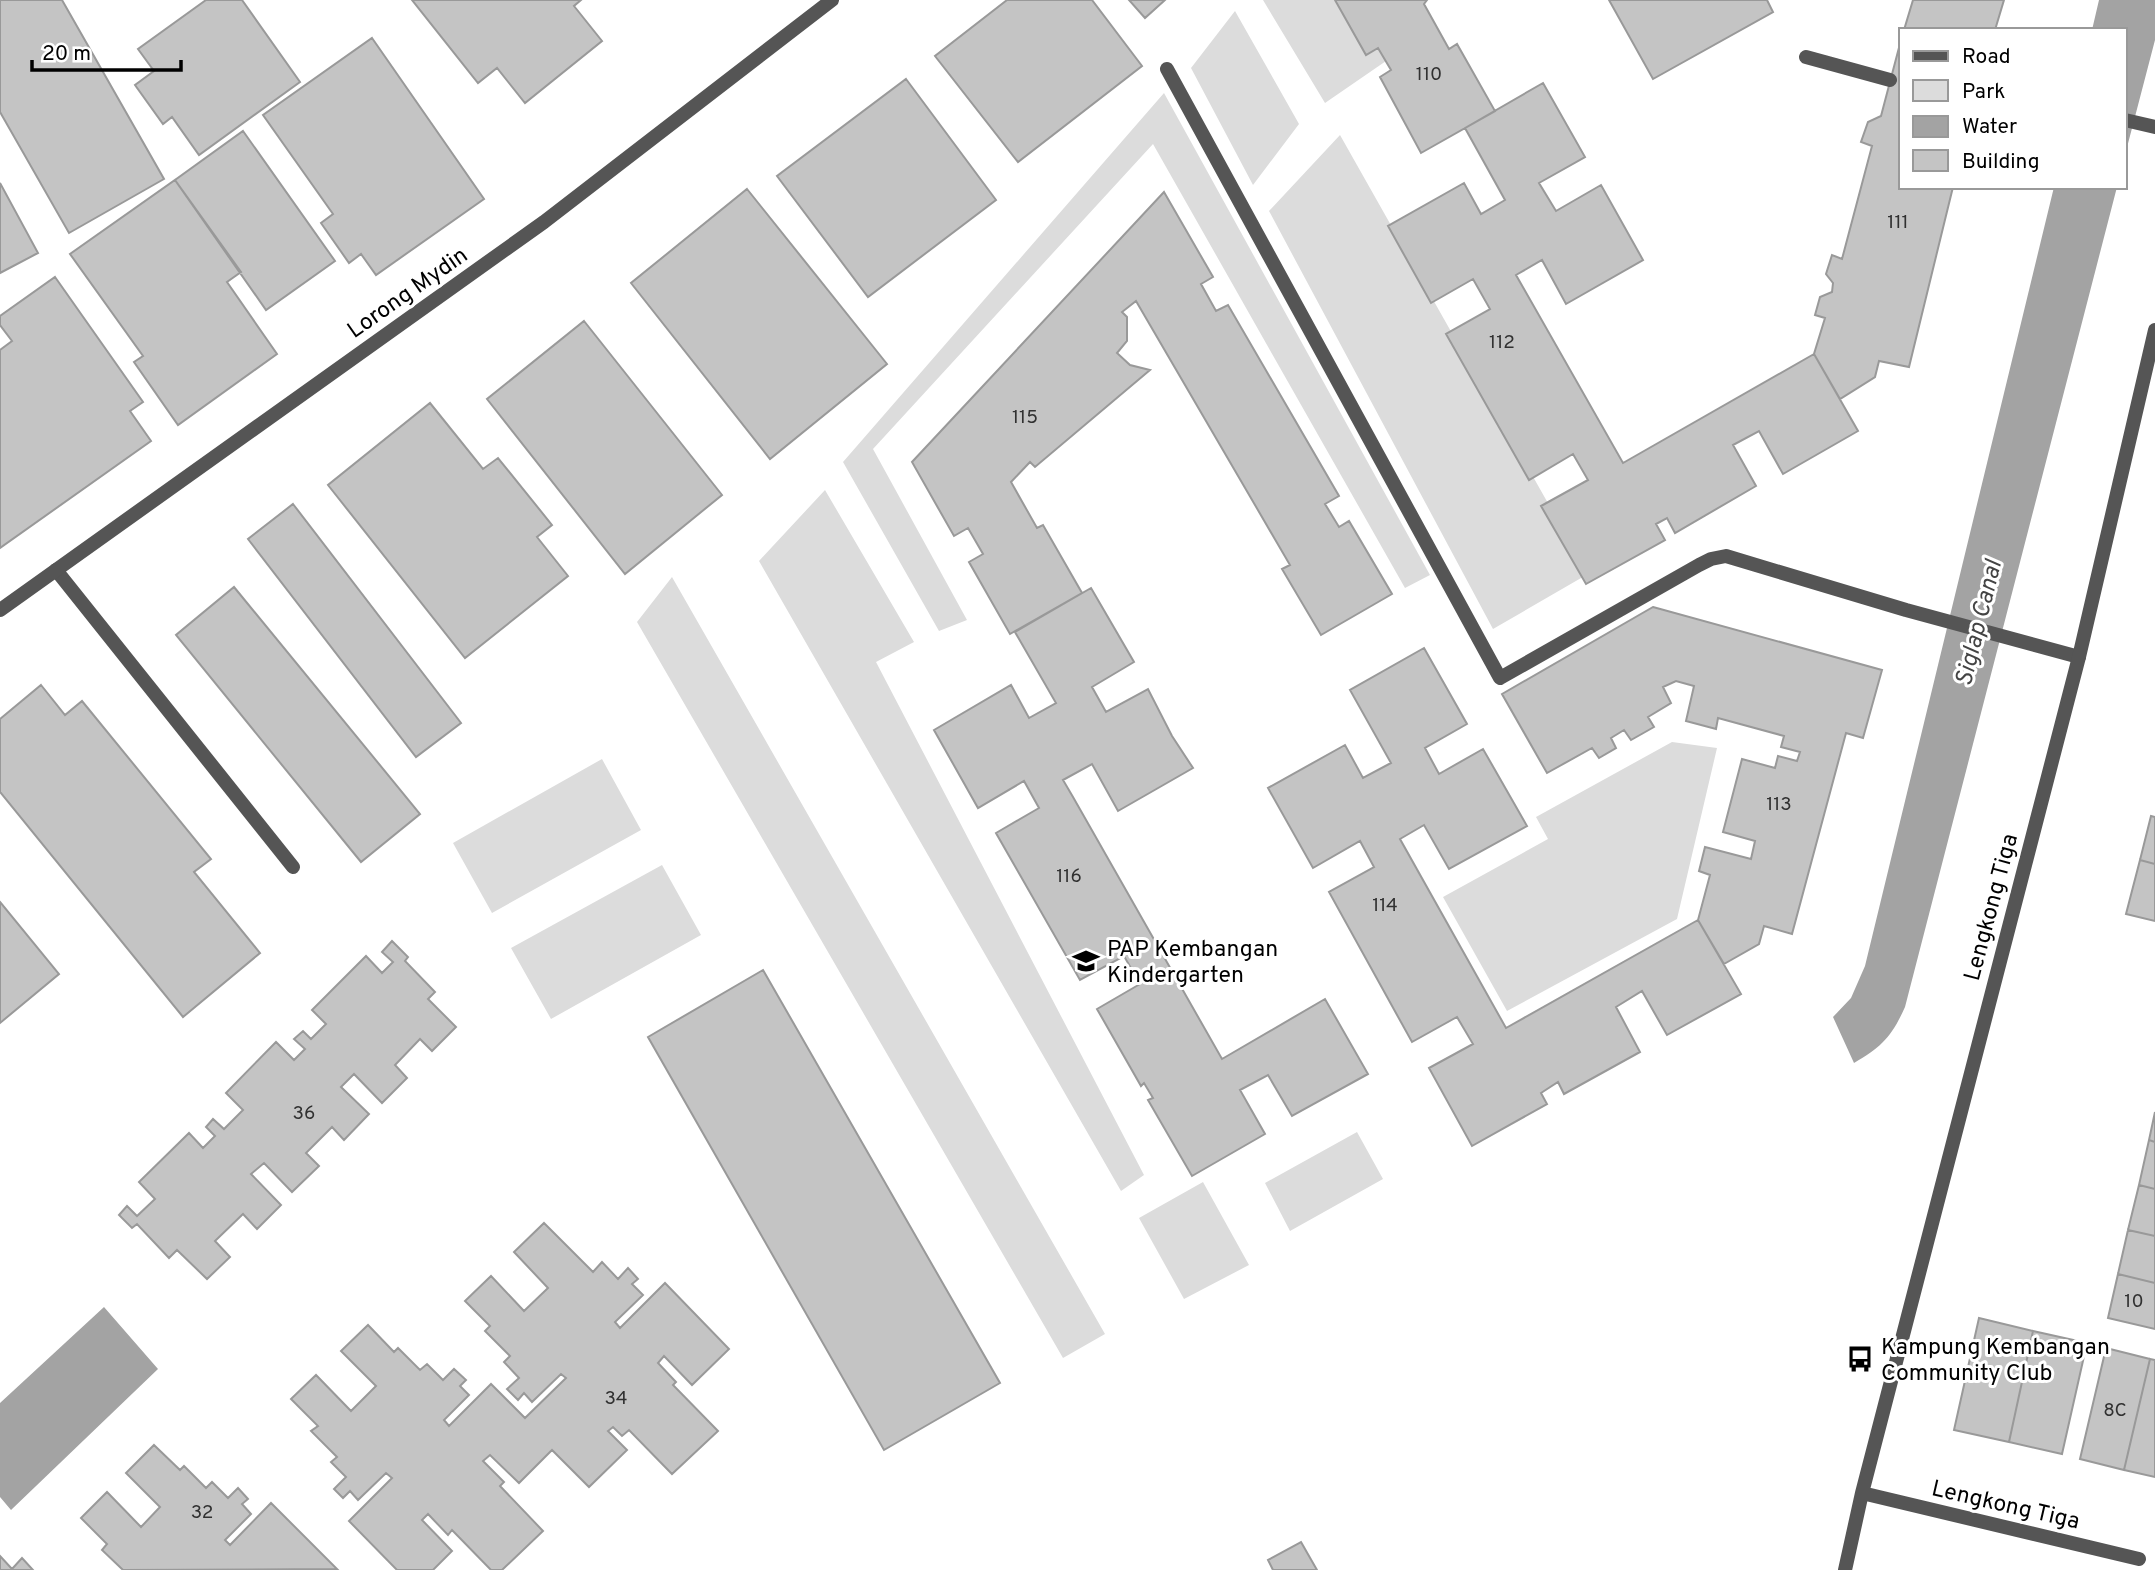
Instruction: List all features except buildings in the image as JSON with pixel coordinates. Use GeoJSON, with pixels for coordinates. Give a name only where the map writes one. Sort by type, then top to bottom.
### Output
{"type":"FeatureCollection","features":[{"type":"Feature","properties":{"kind":"street","name":"Lorong Mydin"},"geometry":{"type":"LineString","coordinates":[[0,610],[544,222],[832,0]]}},
{"type":"Feature","properties":{"kind":"street"},"geometry":{"type":"LineString","coordinates":[[1806,57],[1890,80]]}},
{"type":"Feature","properties":{"kind":"street"},"geometry":{"type":"LineString","coordinates":[[1167,69],[1500,678],[1699,565],[1726,556],[1921,614],[2079,657]]}},
{"type":"Feature","properties":{"kind":"street"},"geometry":{"type":"LineString","coordinates":[[2127,120],[2152,126]]}},
{"type":"Feature","properties":{"kind":"street","name":"Lengkong Tiga"},"geometry":{"type":"LineString","coordinates":[[1845,1570],[1862,1493],[2079,657],[2155,330]]}},
{"type":"Feature","properties":{"kind":"street"},"geometry":{"type":"LineString","coordinates":[[56,570],[292,867]]}},
{"type":"Feature","properties":{"kind":"street","name":"Lengkong Tiga"},"geometry":{"type":"LineString","coordinates":[[1862,1493],[2139,1559]]}},
{"type":"Feature","properties":{"kind":"green space"},"geometry":{"type":"Polygon","coordinates":[[[1263,0],[1370,0],[1402,50],[1325,103],[1263,0]]]}},
{"type":"Feature","properties":{"kind":"green space"},"geometry":{"type":"Polygon","coordinates":[[[1235,11],[1299,124],[1253,185],[1191,68],[1235,11]]]}},
{"type":"Feature","properties":{"kind":"green space"},"geometry":{"type":"Polygon","coordinates":[[[1164,93],[1430,575],[1405,588],[1153,144],[873,449],[967,620],[939,631],[843,462],[1164,93]]]}},
{"type":"Feature","properties":{"kind":"green space"},"geometry":{"type":"Polygon","coordinates":[[[1340,135],[1588,574],[1493,629],[1269,211],[1340,135]]]}},
{"type":"Feature","properties":{"kind":"green space"},"geometry":{"type":"Polygon","coordinates":[[[825,490],[914,642],[876,662],[1144,1175],[1121,1191],[759,561],[825,490]]]}},
{"type":"Feature","properties":{"kind":"green space"},"geometry":{"type":"Polygon","coordinates":[[[672,577],[1105,1334],[1063,1358],[637,622],[672,577]]]}},
{"type":"Feature","properties":{"kind":"green space"},"geometry":{"type":"Polygon","coordinates":[[[1672,742],[1717,748],[1677,919],[1507,1011],[1443,897],[1548,839],[1536,817],[1672,742]]]}},
{"type":"Feature","properties":{"kind":"green space"},"geometry":{"type":"Polygon","coordinates":[[[602,759],[641,830],[492,913],[453,843],[602,759]]]}},
{"type":"Feature","properties":{"kind":"green space"},"geometry":{"type":"Polygon","coordinates":[[[662,865],[701,935],[551,1019],[511,948],[662,865]]]}},
{"type":"Feature","properties":{"kind":"green space"},"geometry":{"type":"Polygon","coordinates":[[[1357,1132],[1383,1179],[1290,1231],[1265,1183],[1357,1132]]]}},
{"type":"Feature","properties":{"kind":"green space"},"geometry":{"type":"Polygon","coordinates":[[[1203,1182],[1249,1265],[1184,1299],[1139,1218],[1203,1182]]]}},
{"type":"Feature","properties":{"kind":"water"},"geometry":{"type":"Polygon","coordinates":[[[2099,0],[2155,0],[2155,40],[2127,147],[2127,28],[2092,28],[2099,0]]]}},
{"type":"Feature","properties":{"kind":"water","name":"Siglap Canal"},"geometry":{"type":"Polygon","coordinates":[[[2054,189],[2116,189],[1905,1007],[1885,1040],[1854,1063],[1833,1017],[1851,998],[1865,966],[2054,189]]]}},
{"type":"Feature","properties":{"kind":"water"},"geometry":{"type":"Polygon","coordinates":[[[104,1307],[158,1369],[11,1510],[0,1497],[0,1403],[104,1307]]]}},
{"type":"Feature","properties":{"kind":"place","name":"PAP Kembangan Kindergarten"},"geometry":{"type":"Point","coordinates":[1086,961]}},
{"type":"Feature","properties":{"kind":"place","name":"Kampung Kembangan Community Club"},"geometry":{"type":"Point","coordinates":[1860,1359]}}]}
